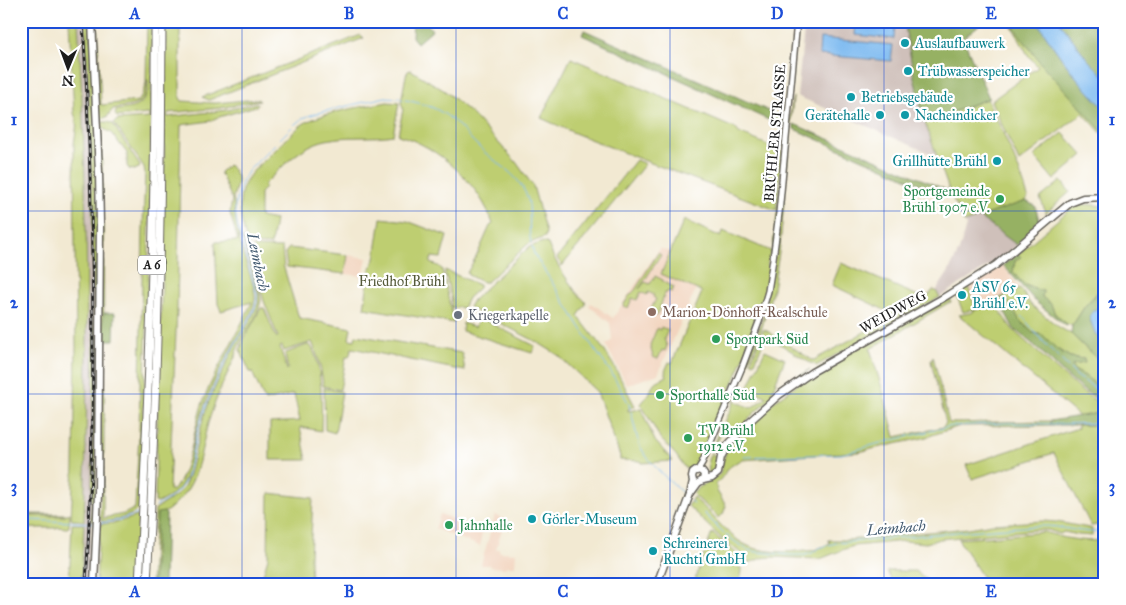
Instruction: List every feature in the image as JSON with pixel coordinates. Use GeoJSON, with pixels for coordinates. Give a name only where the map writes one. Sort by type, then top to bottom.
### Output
{"type":"FeatureCollection","features":[{"type":"Feature","properties":{"kind":"highway","name":"A 6"},"geometry":{"type":"LineString","coordinates":[[139,584],[150,324],[155,125],[155,21]]}},
{"type":"Feature","properties":{"kind":"highway","name":"A 6"},"geometry":{"type":"LineString","coordinates":[[147,584],[161,191],[162,21]]}},
{"type":"Feature","properties":{"kind":"main road"},"geometry":{"type":"LineString","coordinates":[[92,21],[100,224],[98,523],[94,584]]}},
{"type":"Feature","properties":{"kind":"main road","name":"WEIDWEG"},"geometry":{"type":"LineString","coordinates":[[699,477],[712,478],[716,476],[723,453],[730,442],[761,410],[797,382],[827,363],[943,298],[996,265],[1070,203],[1083,198],[1105,197]]}},
{"type":"Feature","properties":{"kind":"main road"},"geometry":{"type":"LineString","coordinates":[[656,584],[689,497],[699,477]]}},
{"type":"Feature","properties":{"kind":"street","name":"BRÜHLER STRASSE"},"geometry":{"type":"LineString","coordinates":[[699,477],[702,463],[759,322],[768,290],[775,246],[797,21]]}},
{"type":"Feature","properties":{"kind":"shaded area"},"geometry":{"type":"Polygon","coordinates":[[[78,21],[85,21],[93,222],[94,399],[88,584],[81,584],[86,468],[87,337],[84,158],[78,21]]]}},
{"type":"Feature","properties":{"kind":"shaded area"},"geometry":{"type":"Polygon","coordinates":[[[805,21],[904,21],[917,90],[936,156],[797,96],[805,21]]]}},
{"type":"Feature","properties":{"kind":"shaded area"},"geometry":{"type":"Polygon","coordinates":[[[979,217],[1017,245],[1003,257],[940,297],[936,291],[959,251],[966,226],[964,223],[979,217]]]}},
{"type":"Feature","properties":{"kind":"shaded area","name":"Marion-Dönhoff-Realschule"},"geometry":{"type":"Polygon","coordinates":[[[660,248],[670,252],[661,274],[696,289],[658,374],[627,385],[606,345],[612,340],[610,323],[589,306],[591,303],[613,318],[660,248]]]}},
{"type":"Feature","properties":{"kind":"shaded area"},"geometry":{"type":"Polygon","coordinates":[[[348,255],[367,258],[363,276],[345,274],[348,255]]]}},
{"type":"Feature","properties":{"kind":"shaded area"},"geometry":{"type":"Polygon","coordinates":[[[1002,265],[1020,288],[976,309],[968,287],[1002,265]]]}},
{"type":"Feature","properties":{"kind":"shaded area"},"geometry":{"type":"Polygon","coordinates":[[[440,514],[483,531],[480,546],[435,529],[440,514]]]}},
{"type":"Feature","properties":{"kind":"shaded area"},"geometry":{"type":"Polygon","coordinates":[[[495,515],[505,519],[496,549],[499,549],[500,552],[516,553],[515,566],[507,566],[505,568],[481,565],[495,515]]]}},
{"type":"Feature","properties":{"kind":"green space"},"geometry":{"type":"Polygon","coordinates":[[[69,21],[78,21],[86,209],[87,396],[84,521],[72,520],[71,517],[74,467],[76,347],[74,145],[76,125],[69,21]]]}},
{"type":"Feature","properties":{"kind":"green space"},"geometry":{"type":"Polygon","coordinates":[[[85,21],[91,21],[97,169],[98,274],[95,521],[91,521],[93,270],[85,21]]]}},
{"type":"Feature","properties":{"kind":"green space"},"geometry":{"type":"Polygon","coordinates":[[[94,21],[97,21],[101,105],[138,101],[141,97],[146,83],[147,21],[152,21],[145,387],[139,509],[134,513],[110,521],[101,521],[100,518],[101,437],[94,21]],[[148,80],[142,100],[133,105],[113,109],[107,117],[101,119],[101,122],[113,124],[140,166],[134,170],[129,169],[127,166],[127,153],[111,133],[102,128],[101,125],[105,340],[103,518],[124,514],[135,508],[139,436],[145,173],[144,167],[114,123],[117,120],[149,118],[149,114],[117,117],[115,114],[118,110],[135,106],[143,101],[148,89],[148,80]]]}},
{"type":"Feature","properties":{"kind":"green space"},"geometry":{"type":"Polygon","coordinates":[[[166,21],[180,21],[180,98],[182,101],[215,103],[260,100],[221,108],[168,113],[167,117],[227,110],[257,103],[258,105],[210,121],[181,125],[177,309],[169,490],[174,490],[185,469],[204,399],[252,302],[221,311],[218,304],[215,242],[238,241],[230,213],[232,199],[220,172],[229,165],[237,177],[233,198],[235,218],[254,287],[255,298],[252,311],[222,365],[205,403],[185,478],[177,490],[158,503],[155,502],[155,494],[163,246],[166,21]]]}},
{"type":"Feature","properties":{"kind":"green space"},"geometry":{"type":"Polygon","coordinates":[[[413,21],[425,21],[432,30],[417,43],[412,37],[413,21]]]}},
{"type":"Feature","properties":{"kind":"green space"},"geometry":{"type":"Polygon","coordinates":[[[904,21],[984,21],[963,38],[989,98],[925,123],[904,21]]]}},
{"type":"Feature","properties":{"kind":"green space"},"geometry":{"type":"Polygon","coordinates":[[[1009,21],[1105,21],[1105,137],[1083,113],[1019,162],[991,101],[1038,67],[1028,55],[1009,21]]]}},
{"type":"Feature","properties":{"kind":"green space"},"geometry":{"type":"Polygon","coordinates":[[[1009,21],[1037,21],[1068,67],[1105,109],[1105,134],[1042,65],[1009,21]]]}},
{"type":"Feature","properties":{"kind":"green space"},"geometry":{"type":"Polygon","coordinates":[[[1059,21],[1105,21],[1105,77],[1088,60],[1059,21]]]}},
{"type":"Feature","properties":{"kind":"green space"},"geometry":{"type":"Polygon","coordinates":[[[584,30],[785,118],[784,127],[582,35],[584,30]]]}},
{"type":"Feature","properties":{"kind":"green space"},"geometry":{"type":"Polygon","coordinates":[[[361,35],[364,38],[209,100],[202,97],[361,35]]]}},
{"type":"Feature","properties":{"kind":"green space"},"geometry":{"type":"Polygon","coordinates":[[[571,58],[736,129],[739,133],[782,151],[776,210],[635,157],[541,118],[571,58]]]}},
{"type":"Feature","properties":{"kind":"green space"},"geometry":{"type":"Polygon","coordinates":[[[411,70],[445,91],[474,116],[516,162],[533,186],[546,233],[545,237],[528,244],[487,282],[482,282],[467,273],[490,226],[493,224],[487,209],[468,181],[442,157],[413,140],[398,135],[403,109],[401,102],[406,75],[411,70]]]}},
{"type":"Feature","properties":{"kind":"green space"},"geometry":{"type":"Polygon","coordinates":[[[793,97],[780,246],[773,289],[760,334],[731,402],[764,315],[793,97]]]}},
{"type":"Feature","properties":{"kind":"green space"},"geometry":{"type":"Polygon","coordinates":[[[987,99],[1015,159],[1028,197],[1026,201],[964,223],[952,198],[925,123],[987,99]]]}},
{"type":"Feature","properties":{"kind":"green space"},"geometry":{"type":"Polygon","coordinates":[[[387,102],[399,103],[393,135],[351,137],[317,143],[292,158],[264,185],[265,188],[260,193],[260,217],[275,220],[271,245],[248,244],[242,222],[240,198],[245,183],[254,170],[300,126],[308,121],[342,111],[387,102]]]}},
{"type":"Feature","properties":{"kind":"green space"},"geometry":{"type":"Polygon","coordinates":[[[794,124],[949,191],[952,198],[794,129],[794,124]]]}},
{"type":"Feature","properties":{"kind":"green space"},"geometry":{"type":"Polygon","coordinates":[[[1063,133],[1083,155],[1054,180],[1034,156],[1063,133]]]}},
{"type":"Feature","properties":{"kind":"green space"},"geometry":{"type":"Polygon","coordinates":[[[636,160],[645,164],[562,266],[557,258],[636,160]]]}},
{"type":"Feature","properties":{"kind":"green space"},"geometry":{"type":"Polygon","coordinates":[[[1061,181],[1070,192],[1046,213],[1040,198],[1061,181]]]}},
{"type":"Feature","properties":{"kind":"green space"},"geometry":{"type":"Polygon","coordinates":[[[1026,201],[1035,206],[1040,223],[1017,245],[979,217],[1026,201]]]}},
{"type":"Feature","properties":{"kind":"green space"},"geometry":{"type":"Polygon","coordinates":[[[1080,204],[1105,206],[1105,284],[1085,306],[1072,326],[1062,321],[1055,313],[1042,297],[1043,291],[1026,285],[1013,272],[1015,261],[1021,257],[1018,254],[1069,210],[1080,204]]]}},
{"type":"Feature","properties":{"kind":"green space","name":"Friedhof Brühl"},"geometry":{"type":"Polygon","coordinates":[[[381,218],[407,221],[447,236],[441,258],[432,257],[430,263],[442,270],[454,323],[364,308],[370,270],[375,259],[381,218]]]}},
{"type":"Feature","properties":{"kind":"green space","name":"Sportpark Süd"},"geometry":{"type":"Polygon","coordinates":[[[684,220],[721,237],[723,231],[771,251],[767,265],[770,266],[764,300],[748,348],[701,460],[697,468],[689,470],[684,467],[660,438],[641,404],[649,394],[654,383],[667,376],[665,371],[669,362],[672,363],[702,292],[661,274],[684,220]]]}},
{"type":"Feature","properties":{"kind":"green space"},"geometry":{"type":"Polygon","coordinates":[[[243,238],[260,293],[259,308],[241,341],[216,401],[191,484],[171,508],[157,514],[153,584],[151,584],[155,509],[177,495],[184,487],[211,396],[234,347],[250,321],[258,303],[258,293],[243,238]]]}},
{"type":"Feature","properties":{"kind":"green space"},"geometry":{"type":"Polygon","coordinates":[[[543,242],[548,244],[564,275],[585,302],[586,304],[578,316],[614,366],[635,406],[628,409],[628,411],[641,409],[655,441],[673,461],[642,463],[641,461],[620,460],[597,392],[558,355],[469,307],[473,300],[529,247],[543,242]]]}},
{"type":"Feature","properties":{"kind":"green space"},"geometry":{"type":"Polygon","coordinates":[[[254,247],[282,248],[284,268],[299,318],[351,328],[349,339],[355,340],[356,335],[462,353],[465,371],[352,348],[349,357],[346,357],[340,390],[323,386],[322,374],[312,342],[284,351],[282,346],[280,347],[287,370],[286,353],[310,345],[314,353],[321,387],[321,431],[300,427],[307,460],[270,460],[270,423],[300,421],[294,394],[265,401],[240,350],[261,308],[264,308],[276,337],[278,337],[264,301],[251,255],[254,247]]]}},
{"type":"Feature","properties":{"kind":"green space"},"geometry":{"type":"Polygon","coordinates":[[[289,248],[348,255],[345,274],[287,267],[285,253],[289,248]]]}},
{"type":"Feature","properties":{"kind":"green space"},"geometry":{"type":"Polygon","coordinates":[[[658,253],[661,255],[639,289],[645,282],[650,284],[655,276],[674,287],[672,292],[668,291],[665,293],[657,316],[649,313],[656,299],[653,297],[654,295],[648,292],[647,295],[641,292],[637,300],[632,298],[628,308],[623,306],[635,290],[658,253]]]}},
{"type":"Feature","properties":{"kind":"green space"},"geometry":{"type":"Polygon","coordinates":[[[1018,254],[1021,257],[1015,261],[1013,272],[1026,285],[1043,291],[1042,297],[1051,304],[1055,314],[1068,325],[1066,326],[1037,303],[1003,265],[1018,254]]]}},
{"type":"Feature","properties":{"kind":"green space"},"geometry":{"type":"Polygon","coordinates":[[[841,263],[923,298],[933,290],[940,297],[816,366],[766,335],[753,363],[751,361],[764,329],[814,360],[895,315],[832,285],[841,263]]]}},
{"type":"Feature","properties":{"kind":"green space"},"geometry":{"type":"Polygon","coordinates":[[[445,270],[479,285],[479,288],[468,298],[463,308],[452,308],[445,270]]]}},
{"type":"Feature","properties":{"kind":"green space"},"geometry":{"type":"Polygon","coordinates":[[[1105,284],[1105,301],[1089,316],[1095,333],[1105,347],[1105,364],[1071,334],[1072,326],[1085,306],[1105,284]]]}},
{"type":"Feature","properties":{"kind":"green space"},"geometry":{"type":"Polygon","coordinates":[[[968,287],[976,309],[963,312],[956,294],[968,287]]]}},
{"type":"Feature","properties":{"kind":"green space"},"geometry":{"type":"Polygon","coordinates":[[[1020,288],[1031,305],[1071,334],[1105,364],[1105,392],[1074,370],[1072,365],[1084,359],[1070,357],[1057,349],[1043,335],[1033,333],[1021,322],[1004,296],[1020,288]]]}},
{"type":"Feature","properties":{"kind":"green space"},"geometry":{"type":"Polygon","coordinates":[[[954,295],[950,300],[951,302],[870,349],[895,437],[943,427],[946,423],[931,361],[933,356],[949,423],[1050,421],[1050,425],[960,426],[923,438],[858,452],[742,460],[730,467],[716,483],[717,491],[726,506],[719,518],[693,494],[697,489],[720,474],[727,449],[772,403],[814,372],[954,295]]]}},
{"type":"Feature","properties":{"kind":"green space"},"geometry":{"type":"Polygon","coordinates":[[[1004,296],[1021,322],[1033,333],[1043,335],[1057,349],[1070,357],[1084,359],[1085,363],[1072,365],[1074,370],[1105,392],[1105,404],[1083,390],[1014,329],[998,299],[1004,296]]]}},
{"type":"Feature","properties":{"kind":"green space"},"geometry":{"type":"Polygon","coordinates":[[[996,300],[1001,313],[1013,330],[1081,391],[1105,407],[1105,412],[1080,417],[959,315],[970,313],[996,300]]]}},
{"type":"Feature","properties":{"kind":"green space"},"geometry":{"type":"Polygon","coordinates":[[[103,313],[115,313],[114,340],[104,339],[103,313]]]}},
{"type":"Feature","properties":{"kind":"green space"},"geometry":{"type":"Polygon","coordinates":[[[479,317],[535,346],[532,353],[462,331],[463,323],[475,327],[479,317]]]}},
{"type":"Feature","properties":{"kind":"green space"},"geometry":{"type":"Polygon","coordinates":[[[661,327],[668,330],[664,339],[667,346],[665,351],[662,350],[658,359],[653,357],[650,345],[657,328],[660,330],[661,327]]]}},
{"type":"Feature","properties":{"kind":"green space"},"geometry":{"type":"Polygon","coordinates":[[[765,350],[785,359],[771,394],[810,369],[756,411],[734,435],[724,428],[711,454],[715,457],[720,450],[722,452],[719,463],[717,469],[709,475],[708,460],[741,387],[735,401],[751,408],[767,397],[748,388],[765,350]]]}},
{"type":"Feature","properties":{"kind":"green space"},"geometry":{"type":"Polygon","coordinates":[[[324,388],[342,392],[335,433],[325,430],[324,388]]]}},
{"type":"Feature","properties":{"kind":"green space"},"geometry":{"type":"Polygon","coordinates":[[[1105,412],[1105,425],[1050,425],[1050,421],[1105,412]]]}},
{"type":"Feature","properties":{"kind":"green space"},"geometry":{"type":"Polygon","coordinates":[[[1078,425],[1105,425],[1105,524],[1091,526],[1054,453],[972,479],[966,465],[1078,428],[1078,425]]]}},
{"type":"Feature","properties":{"kind":"green space"},"geometry":{"type":"Polygon","coordinates":[[[269,493],[313,498],[310,558],[311,584],[260,584],[268,558],[269,493]]]}},
{"type":"Feature","properties":{"kind":"green space"},"geometry":{"type":"Polygon","coordinates":[[[693,497],[739,541],[750,547],[774,551],[811,551],[830,543],[828,540],[848,540],[992,524],[1043,521],[1089,528],[1092,529],[1092,536],[1035,530],[940,539],[926,543],[905,541],[854,546],[820,559],[772,557],[761,558],[747,563],[741,553],[722,539],[688,506],[693,497]]]}},
{"type":"Feature","properties":{"kind":"green space"},"geometry":{"type":"Polygon","coordinates":[[[164,512],[166,514],[164,584],[153,584],[157,513],[164,512]]]}},
{"type":"Feature","properties":{"kind":"green space"},"geometry":{"type":"Polygon","coordinates":[[[70,513],[69,527],[67,528],[21,529],[21,516],[65,515],[21,514],[70,513]]]}},
{"type":"Feature","properties":{"kind":"green space"},"geometry":{"type":"Polygon","coordinates":[[[138,516],[136,584],[96,584],[100,524],[114,523],[138,516]]]}},
{"type":"Feature","properties":{"kind":"green space"},"geometry":{"type":"Polygon","coordinates":[[[72,524],[84,524],[81,584],[69,584],[72,524]]]}},
{"type":"Feature","properties":{"kind":"green space"},"geometry":{"type":"Polygon","coordinates":[[[1044,532],[1076,540],[1105,540],[1105,584],[987,584],[958,539],[988,537],[1044,532]]]}},
{"type":"Feature","properties":{"kind":"green space"},"geometry":{"type":"Polygon","coordinates":[[[712,533],[741,557],[741,563],[738,566],[741,568],[740,584],[693,584],[712,533]]]}},
{"type":"Feature","properties":{"kind":"green space"},"geometry":{"type":"Polygon","coordinates":[[[887,571],[915,571],[932,584],[893,584],[887,571]]]}},
{"type":"Feature","properties":{"kind":"water"},"geometry":{"type":"Polygon","coordinates":[[[1037,21],[1059,21],[1088,60],[1105,77],[1105,109],[1068,67],[1037,21]]]}},
{"type":"Feature","properties":{"kind":"water"},"geometry":{"type":"Polygon","coordinates":[[[856,23],[895,27],[894,39],[855,35],[856,23]]]}},
{"type":"Feature","properties":{"kind":"water"},"geometry":{"type":"Polygon","coordinates":[[[820,38],[893,45],[891,61],[819,55],[820,38]]]}},
{"type":"Feature","properties":{"kind":"water"},"geometry":{"type":"Polygon","coordinates":[[[1105,301],[1105,347],[1095,333],[1089,316],[1105,301]]]}},
{"type":"Feature","properties":{"kind":"waterway","name":"Leimbach"},"geometry":{"type":"LineString","coordinates":[[156,506],[174,494],[187,477],[206,406],[225,362],[251,317],[257,301],[257,295],[237,224],[235,207],[243,180],[249,170],[303,118],[385,97],[399,98]]}},
{"type":"Feature","properties":{"kind":"waterway","name":"Leimbach"},"geometry":{"type":"LineString","coordinates":[[401,99],[427,106],[446,115],[484,152],[517,179],[528,200],[531,243]]}},
{"type":"Feature","properties":{"kind":"waterway","name":"Leimbach"},"geometry":{"type":"LineString","coordinates":[[532,246],[534,254],[611,372],[630,409]]}},
{"type":"Feature","properties":{"kind":"waterway"},"geometry":{"type":"LineString","coordinates":[[1022,316],[1038,336],[1077,376],[1105,395]]}},
{"type":"Feature","properties":{"kind":"waterway","name":"Leimbach"},"geometry":{"type":"LineString","coordinates":[[631,412],[640,446],[649,459],[686,496]]}},
{"type":"Feature","properties":{"kind":"waterway"},"geometry":{"type":"LineString","coordinates":[[744,457],[842,454],[952,426],[1006,423],[1105,423]]}},
{"type":"Feature","properties":{"kind":"waterway","name":"Leimbach"},"geometry":{"type":"LineString","coordinates":[[704,513],[726,535],[748,550],[790,555],[805,555],[836,543],[989,529],[1049,526],[1089,532],[1105,531]]}},
{"type":"Feature","properties":{"kind":"waterway","name":"Leimbach"},"geometry":{"type":"LineString","coordinates":[[99,523],[116,521],[138,514]]}},
{"type":"Feature","properties":{"kind":"waterway","name":"Leimbach"},"geometry":{"type":"LineString","coordinates":[[21,521],[93,523]]}},
{"type":"Feature","properties":{"kind":"railway"},"geometry":{"type":"LineString","coordinates":[[83,21],[90,162],[93,303],[92,443],[86,584]]}},
{"type":"Feature","properties":{"kind":"place","name":"Auslaufbauwerk"},"geometry":{"type":"Point","coordinates":[905,43]}},
{"type":"Feature","properties":{"kind":"place","name":"Trübwasserspeicher"},"geometry":{"type":"Point","coordinates":[908,71]}},
{"type":"Feature","properties":{"kind":"place","name":"Betriebsgebäude"},"geometry":{"type":"Point","coordinates":[851,97]}},
{"type":"Feature","properties":{"kind":"place","name":"Gerätehalle"},"geometry":{"type":"Point","coordinates":[880,115]}},
{"type":"Feature","properties":{"kind":"place","name":"Nacheindicker"},"geometry":{"type":"Point","coordinates":[905,115]}},
{"type":"Feature","properties":{"kind":"place","name":"Grillhütte Brühl"},"geometry":{"type":"Point","coordinates":[997,161]}},
{"type":"Feature","properties":{"kind":"place","name":"Sportgemeinde Brühl 1907 e.V."},"geometry":{"type":"Point","coordinates":[1000,199]}},
{"type":"Feature","properties":{"kind":"place","name":"ASV 65 Brühl e.V."},"geometry":{"type":"Point","coordinates":[962,295]}},
{"type":"Feature","properties":{"kind":"place","name":"Marion-Dönhoff-Realschule"},"geometry":{"type":"Point","coordinates":[652,312]}},
{"type":"Feature","properties":{"kind":"place","name":"Kriegerkapelle"},"geometry":{"type":"Point","coordinates":[458,315]}},
{"type":"Feature","properties":{"kind":"place","name":"Sportpark Süd"},"geometry":{"type":"Point","coordinates":[716,339]}},
{"type":"Feature","properties":{"kind":"place","name":"Sporthalle Süd"},"geometry":{"type":"Point","coordinates":[660,395]}},
{"type":"Feature","properties":{"kind":"place","name":"TV Brühl 1912 e.V."},"geometry":{"type":"Point","coordinates":[688,438]}},
{"type":"Feature","properties":{"kind":"place","name":"Görler-Museum"},"geometry":{"type":"Point","coordinates":[532,519]}},
{"type":"Feature","properties":{"kind":"place","name":"Jahnhalle"},"geometry":{"type":"Point","coordinates":[449,525]}},
{"type":"Feature","properties":{"kind":"place","name":"Schreinerei Ruchti GmbH"},"geometry":{"type":"Point","coordinates":[653,551]}}]}
